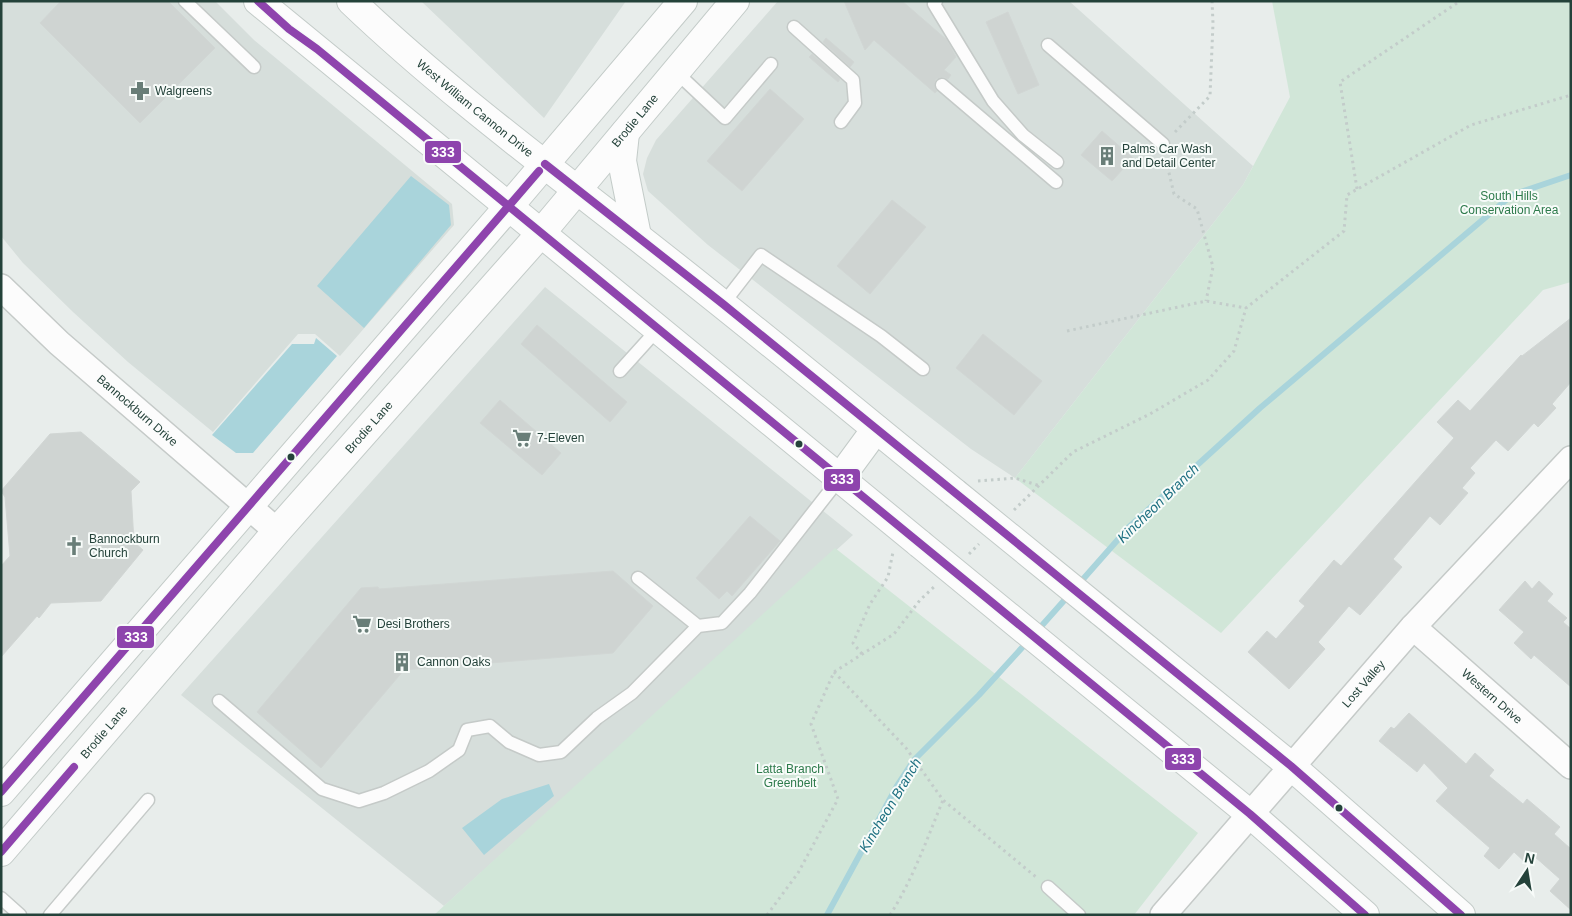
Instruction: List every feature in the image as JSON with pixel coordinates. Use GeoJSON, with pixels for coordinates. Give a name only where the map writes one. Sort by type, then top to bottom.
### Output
{"type":"FeatureCollection","features":[{"type":"Feature","properties":{"kind":"main road"},"geometry":{"type":"LineString","coordinates":[[258,1],[289,29],[317,49],[510,205],[657,330],[840,478],[908,543],[1064,662],[1250,814],[1365,915]]}},
{"type":"Feature","properties":{"kind":"main road","name":"West William Cannon Drive"},"geometry":{"type":"LineString","coordinates":[[351,1],[385,34],[876,429],[964,487],[1100,611],[1291,766],[1461,915]]}},
{"type":"Feature","properties":{"kind":"main road"},"geometry":{"type":"LineString","coordinates":[[1,792],[510,205],[683,1]]}},
{"type":"Feature","properties":{"kind":"main road","name":"Brodie Lane"},"geometry":{"type":"LineString","coordinates":[[1,852],[277,531],[541,233],[735,1]]}},
{"type":"Feature","properties":{"kind":"main road"},"geometry":{"type":"LineString","coordinates":[[625,133],[622,161],[637,236]]}},
{"type":"Feature","properties":{"kind":"main road"},"geometry":{"type":"LineString","coordinates":[[840,478],[876,429]]}},
{"type":"Feature","properties":{"kind":"street","name":"Bannockburn Drive"},"geometry":{"type":"LineString","coordinates":[[1,287],[59,343],[277,531]]}},
{"type":"Feature","properties":{"kind":"street","name":"Lost Valley"},"geometry":{"type":"LineString","coordinates":[[1163,915],[1412,627],[1571,459]]}},
{"type":"Feature","properties":{"kind":"street","name":"Western Drive"},"geometry":{"type":"LineString","coordinates":[[1412,627],[1571,766]]}},
{"type":"Feature","properties":{"kind":"lane"},"geometry":{"type":"LineString","coordinates":[[185,1],[254,67]]}},
{"type":"Feature","properties":{"kind":"lane"},"geometry":{"type":"LineString","coordinates":[[936,1],[934,4],[993,101],[1023,135],[1057,162]]}},
{"type":"Feature","properties":{"kind":"lane"},"geometry":{"type":"LineString","coordinates":[[794,27],[853,80],[855,103],[840,122]]}},
{"type":"Feature","properties":{"kind":"lane"},"geometry":{"type":"LineString","coordinates":[[1048,45],[1163,144]]}},
{"type":"Feature","properties":{"kind":"lane"},"geometry":{"type":"LineString","coordinates":[[676,72],[725,118],[771,64]]}},
{"type":"Feature","properties":{"kind":"lane"},"geometry":{"type":"LineString","coordinates":[[942,85],[1056,182]]}},
{"type":"Feature","properties":{"kind":"lane"},"geometry":{"type":"LineString","coordinates":[[723,304],[762,255],[865,325],[923,369]]}},
{"type":"Feature","properties":{"kind":"lane"},"geometry":{"type":"LineString","coordinates":[[620,371],[657,330]]}},
{"type":"Feature","properties":{"kind":"lane"},"geometry":{"type":"LineString","coordinates":[[219,701],[322,789],[359,801],[384,793],[428,771],[459,750],[467,730],[490,726],[509,742],[539,755],[561,752],[597,718],[632,693],[698,626],[722,623],[750,593],[840,478]]}},
{"type":"Feature","properties":{"kind":"lane"},"geometry":{"type":"LineString","coordinates":[[638,578],[698,626]]}},
{"type":"Feature","properties":{"kind":"lane"},"geometry":{"type":"LineString","coordinates":[[50,915],[148,800]]}},
{"type":"Feature","properties":{"kind":"lane"},"geometry":{"type":"LineString","coordinates":[[1048,887],[1079,915]]}},
{"type":"Feature","properties":{"kind":"lane"},"geometry":{"type":"LineString","coordinates":[[1,898],[20,915]]}},
{"type":"Feature","properties":{"kind":"path"},"geometry":{"type":"LineString","coordinates":[[1206,301],[1213,266],[1198,209],[1174,194],[1163,144],[1210,96],[1212,1]]}},
{"type":"Feature","properties":{"kind":"path"},"geometry":{"type":"LineString","coordinates":[[1357,189],[1340,82],[1460,1]]}},
{"type":"Feature","properties":{"kind":"path"},"geometry":{"type":"LineString","coordinates":[[1012,512],[1073,452],[1150,414],[1208,380],[1234,351],[1246,308],[1344,232],[1347,195],[1471,125],[1571,95]]}},
{"type":"Feature","properties":{"kind":"path"},"geometry":{"type":"LineString","coordinates":[[1067,331],[1206,301],[1246,308]]}},
{"type":"Feature","properties":{"kind":"path"},"geometry":{"type":"LineString","coordinates":[[964,487],[1014,478],[1040,486]]}},
{"type":"Feature","properties":{"kind":"path"},"geometry":{"type":"LineString","coordinates":[[963,559],[984,539]]}},
{"type":"Feature","properties":{"kind":"path"},"geometry":{"type":"LineString","coordinates":[[862,654],[853,643],[870,604],[908,543]]}},
{"type":"Feature","properties":{"kind":"path"},"geometry":{"type":"LineString","coordinates":[[767,915],[798,872],[838,799],[811,724],[834,672],[894,634],[920,600],[942,580]]}},
{"type":"Feature","properties":{"kind":"path"},"geometry":{"type":"LineString","coordinates":[[834,672],[906,748],[942,800],[1048,887]]}},
{"type":"Feature","properties":{"kind":"path"},"geometry":{"type":"LineString","coordinates":[[890,915],[919,862],[942,800]]}},
{"type":"Feature","properties":{"kind":"shaded area"},"geometry":{"type":"Polygon","coordinates":[[[1,1],[215,1],[254,40],[452,204],[454,225],[340,356],[315,334],[298,334],[213,432],[128,362],[73,312],[23,263],[1,236],[1,1]]]}},
{"type":"Feature","properties":{"kind":"shaded area"},"geometry":{"type":"Polygon","coordinates":[[[421,1],[626,1],[544,118],[421,1]]]}},
{"type":"Feature","properties":{"kind":"shaded area"},"geometry":{"type":"Polygon","coordinates":[[[778,1],[1069,1],[1253,166],[1243,185],[1015,478],[971,449],[708,245],[648,191],[643,174],[647,158],[656,140],[778,1]]]}},
{"type":"Feature","properties":{"kind":"shaded area","name":"Cannon Oaks"},"geometry":{"type":"Polygon","coordinates":[[[545,287],[853,535],[444,906],[181,695],[545,287]]]}},
{"type":"Feature","properties":{"kind":"green space","name":"South Hills Conservation Area"},"geometry":{"type":"Polygon","coordinates":[[[1272,1],[1571,1],[1571,282],[1543,290],[1221,633],[1015,478],[1243,185],[1290,97],[1272,1]]]}},
{"type":"Feature","properties":{"kind":"green space","name":"Latta Branch Greenbelt"},"geometry":{"type":"Polygon","coordinates":[[[835,548],[1198,833],[1134,915],[434,915],[835,548]]]}},
{"type":"Feature","properties":{"kind":"water"},"geometry":{"type":"Polygon","coordinates":[[[411,176],[449,205],[451,225],[364,328],[317,286],[411,176]]]}},
{"type":"Feature","properties":{"kind":"water"},"geometry":{"type":"Polygon","coordinates":[[[316,338],[337,356],[253,453],[236,453],[212,435],[292,344],[314,344],[316,338]]]}},
{"type":"Feature","properties":{"kind":"water"},"geometry":{"type":"Polygon","coordinates":[[[549,784],[554,796],[484,855],[462,828],[502,799],[549,784]]]}},
{"type":"Feature","properties":{"kind":"building","name":"Walgreens"},"geometry":{"type":"Polygon","coordinates":[[[61,1],[168,1],[215,48],[140,123],[40,23],[61,1]]]}},
{"type":"Feature","properties":{"kind":"building"},"geometry":{"type":"Polygon","coordinates":[[[844,1],[902,1],[947,40],[956,57],[944,70],[951,75],[948,79],[943,77],[936,79],[934,84],[937,91],[935,93],[874,40],[865,50],[844,1]]]}},
{"type":"Feature","properties":{"kind":"building"},"geometry":{"type":"Polygon","coordinates":[[[1008,12],[1039,85],[1018,94],[986,22],[1008,12]]]}},
{"type":"Feature","properties":{"kind":"building"},"geometry":{"type":"Polygon","coordinates":[[[826,38],[854,62],[850,67],[823,42],[826,38]]]}},
{"type":"Feature","properties":{"kind":"building"},"geometry":{"type":"Polygon","coordinates":[[[812,54],[840,79],[838,82],[809,57],[812,54]]]}},
{"type":"Feature","properties":{"kind":"building"},"geometry":{"type":"Polygon","coordinates":[[[770,89],[804,119],[742,191],[707,161],[770,89]]]}},
{"type":"Feature","properties":{"kind":"building","name":"Palms Car Wash and Detail Center"},"geometry":{"type":"Polygon","coordinates":[[[1102,131],[1133,158],[1112,181],[1081,155],[1102,131]]]}},
{"type":"Feature","properties":{"kind":"building"},"geometry":{"type":"Polygon","coordinates":[[[892,200],[926,227],[870,294],[837,266],[892,200]]]}},
{"type":"Feature","properties":{"kind":"building"},"geometry":{"type":"Polygon","coordinates":[[[1571,318],[1571,382],[1552,404],[1556,408],[1538,427],[1534,423],[1508,451],[1496,440],[1470,468],[1475,473],[1462,488],[1468,493],[1440,525],[1430,516],[1393,559],[1402,567],[1360,615],[1349,606],[1318,642],[1325,649],[1289,689],[1248,652],[1267,631],[1276,639],[1305,606],[1299,601],[1334,560],[1341,566],[1454,438],[1437,422],[1458,400],[1470,411],[1521,355],[1571,318]]]}},
{"type":"Feature","properties":{"kind":"building"},"geometry":{"type":"Polygon","coordinates":[[[537,325],[627,402],[610,422],[521,344],[537,325]]]}},
{"type":"Feature","properties":{"kind":"building"},"geometry":{"type":"Polygon","coordinates":[[[983,334],[1042,381],[1014,415],[956,368],[983,334]]]}},
{"type":"Feature","properties":{"kind":"building","name":"7-Eleven"},"geometry":{"type":"Polygon","coordinates":[[[500,400],[561,453],[542,475],[480,423],[500,400]]]}},
{"type":"Feature","properties":{"kind":"building","name":"Bannockburn Church"},"geometry":{"type":"Polygon","coordinates":[[[81,432],[140,482],[131,491],[134,542],[143,550],[101,601],[51,603],[1,657],[1,566],[10,556],[5,497],[1,491],[50,434],[81,432]]]}},
{"type":"Feature","properties":{"kind":"building"},"geometry":{"type":"Polygon","coordinates":[[[750,516],[780,541],[732,596],[727,591],[719,599],[696,578],[750,516]]]}},
{"type":"Feature","properties":{"kind":"building","name":"Cannon Oaks"},"geometry":{"type":"Polygon","coordinates":[[[613,571],[653,606],[613,653],[404,670],[321,768],[257,712],[361,588],[378,587],[379,589],[613,571]]]}},
{"type":"Feature","properties":{"kind":"building"},"geometry":{"type":"Polygon","coordinates":[[[1525,581],[1532,589],[1539,581],[1553,594],[1547,601],[1567,618],[1563,622],[1571,629],[1571,687],[1534,655],[1531,659],[1514,643],[1524,632],[1499,610],[1525,581]]]}},
{"type":"Feature","properties":{"kind":"building"},"geometry":{"type":"Polygon","coordinates":[[[1409,713],[1466,764],[1475,753],[1494,770],[1489,776],[1523,804],[1527,799],[1560,827],[1554,834],[1571,849],[1571,910],[1550,891],[1560,879],[1534,856],[1527,864],[1514,852],[1499,869],[1484,856],[1490,848],[1436,801],[1448,788],[1424,763],[1417,772],[1379,741],[1391,727],[1394,729],[1409,713]]]}},
{"type":"Feature","properties":{"kind":"waterway","name":"Kincheon Branch"},"geometry":{"type":"LineString","coordinates":[[1077,586],[1129,527],[1260,408],[1512,195],[1571,175]]}},
{"type":"Feature","properties":{"kind":"waterway","name":"Kincheon Branch"},"geometry":{"type":"LineString","coordinates":[[1037,631],[1069,595]]}},
{"type":"Feature","properties":{"kind":"waterway","name":"Kincheon Branch"},"geometry":{"type":"LineString","coordinates":[[827,915],[897,786],[914,760],[979,695],[1029,640]]}},
{"type":"Feature","properties":{"kind":"transit line","name":"333"},"geometry":{"type":"LineString","coordinates":[[258,1],[289,29],[317,49],[1250,814],[1365,915]]}},
{"type":"Feature","properties":{"kind":"transit line","name":"333"},"geometry":{"type":"LineString","coordinates":[[545,164],[723,304],[1291,766],[1461,915]]}},
{"type":"Feature","properties":{"kind":"transit line","name":"333"},"geometry":{"type":"LineString","coordinates":[[1,792],[539,171]]}},
{"type":"Feature","properties":{"kind":"transit line","name":"333"},"geometry":{"type":"LineString","coordinates":[[1,852],[74,767]]}},
{"type":"Feature","properties":{"kind":"place","name":"Walgreens"},"geometry":{"type":"Point","coordinates":[140,91]}},
{"type":"Feature","properties":{"kind":"place","name":"Palms Car Wash and Detail Center"},"geometry":{"type":"Point","coordinates":[1107,156]}},
{"type":"Feature","properties":{"kind":"place","name":"7-Eleven"},"geometry":{"type":"Point","coordinates":[522,438]}},
{"type":"Feature","properties":{"kind":"place","name":"Bannockburn Church"},"geometry":{"type":"Point","coordinates":[74,546]}},
{"type":"Feature","properties":{"kind":"place","name":"Desi Brothers"},"geometry":{"type":"Point","coordinates":[362,624]}},
{"type":"Feature","properties":{"kind":"place","name":"Cannon Oaks"},"geometry":{"type":"Point","coordinates":[402,662]}}]}
